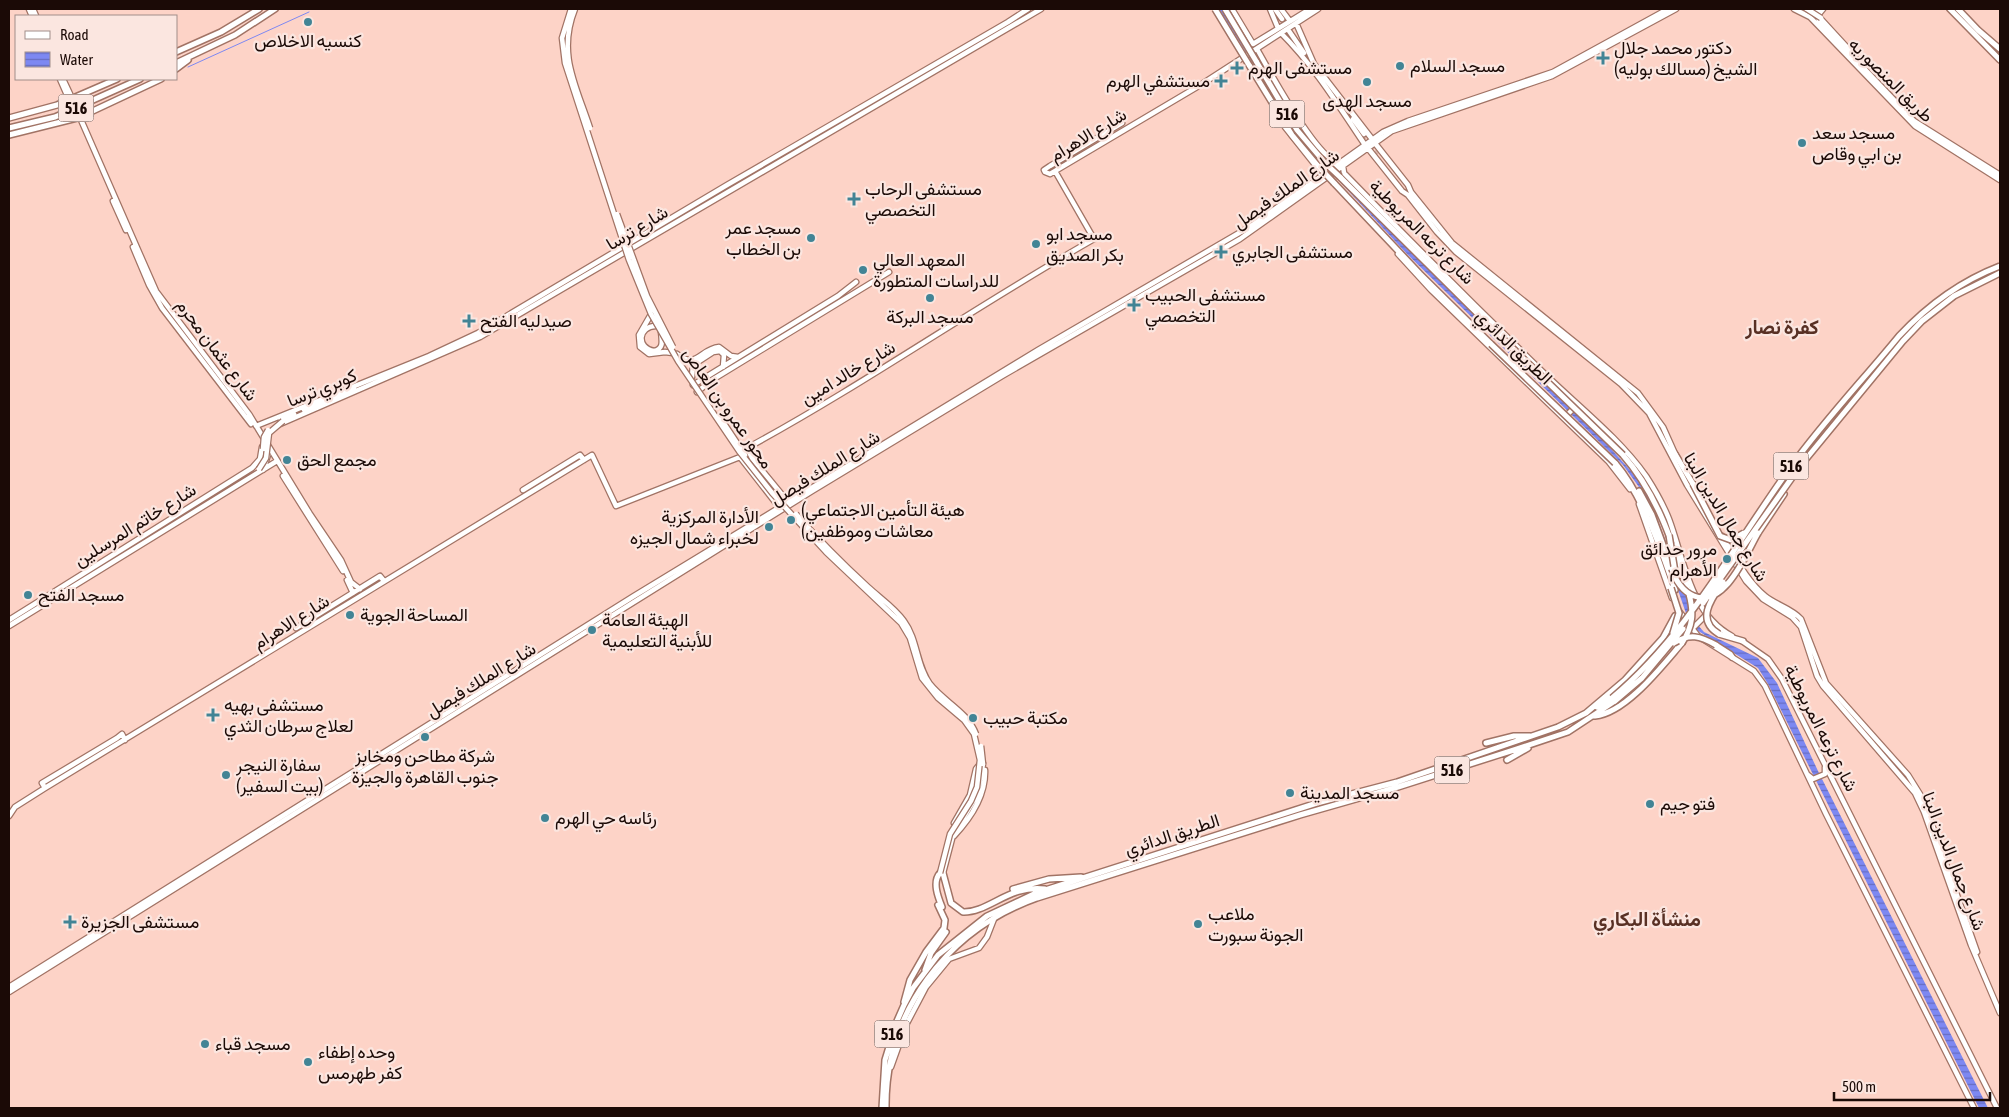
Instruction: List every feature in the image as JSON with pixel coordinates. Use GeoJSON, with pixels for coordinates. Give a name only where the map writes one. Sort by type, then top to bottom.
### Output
{"type":"FeatureCollection","features":[{"type":"Feature","properties":{"kind":"highway"},"geometry":{"type":"LineString","coordinates":[[178,51],[222,32],[259,9]]}},
{"type":"Feature","properties":{"kind":"highway"},"geometry":{"type":"LineString","coordinates":[[178,62],[234,35],[275,9]]}},
{"type":"Feature","properties":{"kind":"highway","name":"الطريق الدائري"},"geometry":{"type":"LineString","coordinates":[[1214,9],[1280,117],[1312,160],[1426,281],[1615,463],[1630,481],[1671,577],[1676,595],[1676,611],[1671,627],[1614,700]]}},
{"type":"Feature","properties":{"kind":"highway","name":"الطريق الدائري"},"geometry":{"type":"LineString","coordinates":[[1225,9],[1286,113],[1310,147],[1435,273],[1623,455],[1645,483],[1669,535],[1692,603],[1692,623],[1682,643],[1659,670],[1614,700],[1558,727],[1486,751],[1410,781]]}},
{"type":"Feature","properties":{"kind":"highway"},"geometry":{"type":"LineString","coordinates":[[1950,9],[2000,60]]}},
{"type":"Feature","properties":{"kind":"highway"},"geometry":{"type":"LineString","coordinates":[[1958,9],[2000,49]]}},
{"type":"Feature","properties":{"kind":"highway"},"geometry":{"type":"LineString","coordinates":[[178,67],[192,56]]}},
{"type":"Feature","properties":{"kind":"highway","name":"516"},"geometry":{"type":"LineString","coordinates":[[9,118],[57,105],[115,80]]}},
{"type":"Feature","properties":{"kind":"highway","name":"516"},"geometry":{"type":"LineString","coordinates":[[9,128],[61,115],[138,80]]}},
{"type":"Feature","properties":{"kind":"highway"},"geometry":{"type":"LineString","coordinates":[[9,135],[77,116],[159,80]]}},
{"type":"Feature","properties":{"kind":"highway","name":"الطريق الدائري"},"geometry":{"type":"LineString","coordinates":[[1614,700],[1665,646],[1710,587],[1795,460],[1906,329],[1946,294],[2000,266]]}},
{"type":"Feature","properties":{"kind":"highway","name":"الطريق الدائري"},"geometry":{"type":"LineString","coordinates":[[923,980],[925,972],[951,947],[993,915],[1021,898],[1104,875],[1317,806],[1398,785],[1568,732],[1642,678],[1671,645],[1727,571],[1801,465],[1916,327],[1964,290],[2000,273]]}},
{"type":"Feature","properties":{"kind":"highway"},"geometry":{"type":"LineString","coordinates":[[1675,454],[1720,536],[1731,540],[1749,530]]}},
{"type":"Feature","properties":{"kind":"highway"},"geometry":{"type":"LineString","coordinates":[[1630,481],[1649,507],[1678,582],[1691,595],[1706,598],[1718,594],[1727,586],[1801,465]]}},
{"type":"Feature","properties":{"kind":"highway"},"geometry":{"type":"LineString","coordinates":[[1669,535],[1673,562],[1681,591],[1686,596],[1696,597],[1710,587]]}},
{"type":"Feature","properties":{"kind":"highway"},"geometry":{"type":"LineString","coordinates":[[1727,571],[1706,613],[1709,624],[1719,634],[1743,641]]}},
{"type":"Feature","properties":{"kind":"highway"},"geometry":{"type":"LineString","coordinates":[[1664,572],[1678,608],[1678,619],[1665,646]]}},
{"type":"Feature","properties":{"kind":"highway"},"geometry":{"type":"LineString","coordinates":[[1671,645],[1686,637],[1695,636],[1716,645],[1732,657]]}},
{"type":"Feature","properties":{"kind":"highway"},"geometry":{"type":"LineString","coordinates":[[1486,742],[1514,736],[1532,736]]}},
{"type":"Feature","properties":{"kind":"highway"},"geometry":{"type":"LineString","coordinates":[[1507,760],[1532,744]]}},
{"type":"Feature","properties":{"kind":"highway"},"geometry":{"type":"LineString","coordinates":[[925,972],[929,956],[945,935],[948,926],[936,883],[936,877],[942,873],[951,903],[961,911],[972,911],[1029,888],[1045,892]]}},
{"type":"Feature","properties":{"kind":"highway"},"geometry":{"type":"LineString","coordinates":[[981,904],[1002,893],[1044,880],[1090,878]]}},
{"type":"Feature","properties":{"kind":"highway","name":"الطريق الدائري"},"geometry":{"type":"LineString","coordinates":[[993,915],[1004,912],[1045,892]]}},
{"type":"Feature","properties":{"kind":"highway"},"geometry":{"type":"LineString","coordinates":[[904,1005],[905,992],[910,980],[926,952],[944,928],[945,920],[939,906]]}},
{"type":"Feature","properties":{"kind":"highway","name":"الطريق الدائري"},"geometry":{"type":"LineString","coordinates":[[882,1108],[882,1083],[889,1046],[904,1005],[951,947]]}},
{"type":"Feature","properties":{"kind":"highway","name":"الطريق الدائري"},"geometry":{"type":"LineString","coordinates":[[886,1108],[888,1073],[900,1026],[916,988]]}},
{"type":"Feature","properties":{"kind":"main road","name":"محور عمرو بن العاص"},"geometry":{"type":"LineString","coordinates":[[571,9],[563,33],[565,63],[629,260],[661,332],[739,451],[769,488],[826,552],[902,623],[908,634],[915,662],[924,680],[938,698],[959,715],[972,730],[978,746],[981,764]]}},
{"type":"Feature","properties":{"kind":"main road","name":"محور عمرو بن العاص"},"geometry":{"type":"LineString","coordinates":[[575,9],[567,29],[566,42],[571,70],[634,264],[656,318],[675,354],[746,456],[777,494],[829,550],[905,622],[915,641],[920,664],[928,681],[937,692],[962,713],[974,728],[980,745],[981,764],[977,795],[953,835],[942,873]]}},
{"type":"Feature","properties":{"kind":"main road","name":"شارع ترسا"},"geometry":{"type":"LineString","coordinates":[[468,341],[727,185],[1028,9]]}},
{"type":"Feature","properties":{"kind":"main road"},"geometry":{"type":"LineString","coordinates":[[1214,9],[1225,28],[1233,26],[1239,20],[1232,9]]}},
{"type":"Feature","properties":{"kind":"main road"},"geometry":{"type":"LineString","coordinates":[[1270,9],[1280,30],[1313,64]]}},
{"type":"Feature","properties":{"kind":"main road"},"geometry":{"type":"LineString","coordinates":[[1278,9],[1283,18]]}},
{"type":"Feature","properties":{"kind":"main road"},"geometry":{"type":"LineString","coordinates":[[1278,9],[1290,21]]}},
{"type":"Feature","properties":{"kind":"main road","name":"شارع الاهرام"},"geometry":{"type":"LineString","coordinates":[[1122,123],[1044,170],[1050,174],[1243,58],[1290,21],[1310,9]]}},
{"type":"Feature","properties":{"kind":"main road","name":"شارع الاهرام"},"geometry":{"type":"LineString","coordinates":[[1239,20],[1253,44],[1296,23],[1318,9]]}},
{"type":"Feature","properties":{"kind":"main road","name":"شارع الملك فيصل"},"geometry":{"type":"LineString","coordinates":[[1490,96],[1553,72],[1668,9]]}},
{"type":"Feature","properties":{"kind":"main road","name":"شارع الملك فيصل"},"geometry":{"type":"LineString","coordinates":[[10,989],[160,893],[813,489],[1228,243],[1324,178],[1367,140],[1482,98],[1561,72],[1676,9]]}},
{"type":"Feature","properties":{"kind":"main road","name":"طريق المنصوريه"},"geometry":{"type":"LineString","coordinates":[[1797,9],[1807,11],[1910,122],[1929,137],[2000,175]]}},
{"type":"Feature","properties":{"kind":"main road"},"geometry":{"type":"LineString","coordinates":[[1807,11],[1819,9]]}},
{"type":"Feature","properties":{"kind":"main road","name":"طريق المنصوريه"},"geometry":{"type":"LineString","coordinates":[[1823,9],[1818,15],[1819,21],[1914,121],[2000,180]]}},
{"type":"Feature","properties":{"kind":"main road","name":"شارع ترسا"},"geometry":{"type":"LineString","coordinates":[[259,469],[268,450],[271,434],[276,426],[339,400],[468,341],[1039,10]]}},
{"type":"Feature","properties":{"kind":"main road"},"geometry":{"type":"LineString","coordinates":[[1807,11],[1820,18],[1839,38],[1860,65]]}},
{"type":"Feature","properties":{"kind":"main road"},"geometry":{"type":"LineString","coordinates":[[1296,23],[1313,64]]}},
{"type":"Feature","properties":{"kind":"main road"},"geometry":{"type":"LineString","coordinates":[[1291,30],[1329,88],[1367,140]]}},
{"type":"Feature","properties":{"kind":"main road","name":"شارع ترعه المريوطية"},"geometry":{"type":"LineString","coordinates":[[1254,50],[1306,130],[1332,160],[1341,164],[1344,173],[1629,456],[1654,488],[1668,516],[1690,584],[1698,602],[1724,631],[1760,652],[1775,667],[1825,766],[1826,776],[1997,1108]]}},
{"type":"Feature","properties":{"kind":"main road","name":"شارع ترعه المريوطية"},"geometry":{"type":"LineString","coordinates":[[1243,58],[1288,134],[1324,178],[1348,199],[1430,290],[1609,462],[1624,480],[1638,502],[1674,603],[1703,640],[1757,674],[1765,686],[1807,775],[1814,782],[1974,1108]]}},
{"type":"Feature","properties":{"kind":"main road"},"geometry":{"type":"LineString","coordinates":[[943,60],[949,62]]}},
{"type":"Feature","properties":{"kind":"main road"},"geometry":{"type":"LineString","coordinates":[[931,67],[937,66],[937,69]]}},
{"type":"Feature","properties":{"kind":"main road"},"geometry":{"type":"LineString","coordinates":[[62,80],[68,94]]}},
{"type":"Feature","properties":{"kind":"main road"},"geometry":{"type":"LineString","coordinates":[[1329,88],[1336,104],[1367,140]]}},
{"type":"Feature","properties":{"kind":"main road","name":"شارع عثمان محرم"},"geometry":{"type":"LineString","coordinates":[[77,116],[156,291],[256,426],[268,450]]}},
{"type":"Feature","properties":{"kind":"main road","name":"شارع عثمان محرم"},"geometry":{"type":"LineString","coordinates":[[77,116],[154,294],[249,421],[276,461],[327,542],[342,568],[353,593]]}},
{"type":"Feature","properties":{"kind":"main road","name":"شارع جمال الدين البنا"},"geometry":{"type":"LineString","coordinates":[[1367,140],[1402,191],[1410,194]]}},
{"type":"Feature","properties":{"kind":"main road","name":"شارع جمال الدين البنا"},"geometry":{"type":"LineString","coordinates":[[1367,140],[1408,185],[1410,194],[1452,243],[1527,310],[1621,384],[1644,406],[1662,434],[1683,478],[1742,576],[1764,597],[1796,620],[1803,632],[1817,676],[1823,686],[1915,794],[1924,812],[1971,945],[2000,1013]]}},
{"type":"Feature","properties":{"kind":"main road"},"geometry":{"type":"LineString","coordinates":[[1077,149],[1081,155]]}},
{"type":"Feature","properties":{"kind":"main road"},"geometry":{"type":"LineString","coordinates":[[1378,154],[1410,194]]}},
{"type":"Feature","properties":{"kind":"main road","name":"شارع خالد امين"},"geometry":{"type":"LineString","coordinates":[[779,491],[747,451],[998,297],[1035,272],[1094,240],[1055,171]]}},
{"type":"Feature","properties":{"kind":"main road"},"geometry":{"type":"LineString","coordinates":[[727,185],[728,188],[734,188]]}},
{"type":"Feature","properties":{"kind":"main road"},"geometry":{"type":"LineString","coordinates":[[716,192],[722,191],[722,195]]}},
{"type":"Feature","properties":{"kind":"main road"},"geometry":{"type":"LineString","coordinates":[[697,392],[709,382],[889,272]]}},
{"type":"Feature","properties":{"kind":"main road"},"geometry":{"type":"LineString","coordinates":[[693,386],[856,282]]}},
{"type":"Feature","properties":{"kind":"main road","name":"شارع جمال الدين البنا"},"geometry":{"type":"LineString","coordinates":[[1516,299],[1533,309],[1638,394],[1656,417],[1699,500],[1746,576],[1764,597],[1793,612],[1801,619],[1826,683],[1902,767],[1921,794],[1976,949],[2000,1005]]}},
{"type":"Feature","properties":{"kind":"main road"},"geometry":{"type":"LineString","coordinates":[[828,301],[831,306]]}},
{"type":"Feature","properties":{"kind":"main road"},"geometry":{"type":"LineString","coordinates":[[821,306],[824,311]]}},
{"type":"Feature","properties":{"kind":"main road"},"geometry":{"type":"LineString","coordinates":[[1527,310],[1528,307],[1533,309]]}},
{"type":"Feature","properties":{"kind":"main road"},"geometry":{"type":"LineString","coordinates":[[650,316],[639,335],[640,347],[651,354],[665,352],[675,354],[690,361],[719,347],[730,356],[738,357]]}},
{"type":"Feature","properties":{"kind":"main road"},"geometry":{"type":"LineString","coordinates":[[656,326],[648,327],[642,334],[642,342],[645,348],[654,352],[660,348],[662,342],[661,332]]}},
{"type":"Feature","properties":{"kind":"main road","name":"شارع ترسا"},"geometry":{"type":"LineString","coordinates":[[256,426],[453,348]]}},
{"type":"Feature","properties":{"kind":"main road"},"geometry":{"type":"LineString","coordinates":[[692,377],[692,365],[714,351],[720,351],[724,354],[723,367]]}},
{"type":"Feature","properties":{"kind":"main road","name":"كوبري ترسا"},"geometry":{"type":"LineString","coordinates":[[259,469],[266,458],[269,433],[282,420],[385,378],[391,371]]}},
{"type":"Feature","properties":{"kind":"main road","name":"كوبري ترسا"},"geometry":{"type":"LineString","coordinates":[[282,420],[339,400]]}},
{"type":"Feature","properties":{"kind":"main road"},"geometry":{"type":"LineString","coordinates":[[1562,416],[1575,403]]}},
{"type":"Feature","properties":{"kind":"main road","name":"شارع خاتم المرسلين"},"geometry":{"type":"LineString","coordinates":[[9,620],[252,468],[260,459],[263,443]]}},
{"type":"Feature","properties":{"kind":"main road"},"geometry":{"type":"LineString","coordinates":[[523,490],[580,454],[584,460]]}},
{"type":"Feature","properties":{"kind":"main road","name":"شارع الاهرام"},"geometry":{"type":"LineString","coordinates":[[9,816],[15,808],[45,788],[592,455],[616,506],[740,457],[772,497]]}},
{"type":"Feature","properties":{"kind":"main road"},"geometry":{"type":"LineString","coordinates":[[186,510],[276,461]]}},
{"type":"Feature","properties":{"kind":"main road","name":"شارع خاتم المرسلين"},"geometry":{"type":"LineString","coordinates":[[9,626],[96,574],[259,469]]}},
{"type":"Feature","properties":{"kind":"main road","name":"شارع الملك فيصل"},"geometry":{"type":"LineString","coordinates":[[634,599],[779,507],[813,489]]}},
{"type":"Feature","properties":{"kind":"main road"},"geometry":{"type":"LineString","coordinates":[[779,491],[777,497],[772,497],[779,507]]}},
{"type":"Feature","properties":{"kind":"main road"},"geometry":{"type":"LineString","coordinates":[[779,491],[788,502]]}},
{"type":"Feature","properties":{"kind":"main road","name":"شارع عثمان محرم"},"geometry":{"type":"LineString","coordinates":[[327,542],[343,563],[352,582],[360,589]]}},
{"type":"Feature","properties":{"kind":"main road"},"geometry":{"type":"LineString","coordinates":[[100,563],[101,568],[104,568]]}},
{"type":"Feature","properties":{"kind":"main road"},"geometry":{"type":"LineString","coordinates":[[90,569],[95,570],[96,574]]}},
{"type":"Feature","properties":{"kind":"main road","name":"شارع الاهرام"},"geometry":{"type":"LineString","coordinates":[[296,628],[379,577],[384,581]]}},
{"type":"Feature","properties":{"kind":"main road"},"geometry":{"type":"LineString","coordinates":[[323,611],[328,615]]}},
{"type":"Feature","properties":{"kind":"main road"},"geometry":{"type":"LineString","coordinates":[[1692,628],[1708,614]]}},
{"type":"Feature","properties":{"kind":"main road"},"geometry":{"type":"LineString","coordinates":[[317,615],[321,620]]}},
{"type":"Feature","properties":{"kind":"main road"},"geometry":{"type":"LineString","coordinates":[[45,788],[42,783],[122,734],[125,740]]}},
{"type":"Feature","properties":{"kind":"main road"},"geometry":{"type":"LineString","coordinates":[[954,823],[970,795],[976,769],[981,764],[985,776],[983,790],[965,822],[954,836]]}},
{"type":"Feature","properties":{"kind":"main road"},"geometry":{"type":"LineString","coordinates":[[1814,782],[1826,776]]}},
{"type":"Feature","properties":{"kind":"main road"},"geometry":{"type":"LineString","coordinates":[[888,1073],[895,1060],[903,1034],[926,987],[949,959],[979,948],[987,937],[993,915]]}},
{"type":"Feature","properties":{"kind":"water"},"geometry":{"type":"Polygon","coordinates":[[[1219,9],[1226,9],[1304,138],[1426,267],[1588,423],[1646,488],[1696,623],[1704,632],[1758,658],[1777,683],[1818,771],[1988,1108],[1979,1108],[1768,684],[1758,668],[1695,629],[1689,622],[1644,494],[1623,465],[1407,254],[1300,139],[1219,9]]]}},
{"type":"Feature","properties":{"kind":"waterway"},"geometry":{"type":"LineString","coordinates":[[188,67],[309,12]]}},
{"type":"Feature","properties":{"kind":"tunnel"},"geometry":{"type":"LineString","coordinates":[[1284,17],[1292,30]]}},
{"type":"Feature","properties":{"kind":"tunnel"},"geometry":{"type":"LineString","coordinates":[[67,95],[75,115]]}},
{"type":"Feature","properties":{"kind":"tunnel"},"geometry":{"type":"LineString","coordinates":[[1362,136],[1377,155]]}},
{"type":"Feature","properties":{"kind":"place","name":"كنسيه الاخلاص"},"geometry":{"type":"Point","coordinates":[308,22]}},
{"type":"Feature","properties":{"kind":"place","name":"دكتور محمد جلال الشيخ (مسالك بوليه)"},"geometry":{"type":"Point","coordinates":[1603,58]}},
{"type":"Feature","properties":{"kind":"place","name":"مسجد السلام"},"geometry":{"type":"Point","coordinates":[1400,66]}},
{"type":"Feature","properties":{"kind":"place","name":"مستشفى الهرم"},"geometry":{"type":"Point","coordinates":[1237,68]}},
{"type":"Feature","properties":{"kind":"place","name":"مستشفي الهرم"},"geometry":{"type":"Point","coordinates":[1221,81]}},
{"type":"Feature","properties":{"kind":"place","name":"مسجد الهدى"},"geometry":{"type":"Point","coordinates":[1367,82]}},
{"type":"Feature","properties":{"kind":"place","name":"مسجد سعد بن ابي وقاص"},"geometry":{"type":"Point","coordinates":[1802,143]}},
{"type":"Feature","properties":{"kind":"place","name":"مستشفى الرحاب التخصصي"},"geometry":{"type":"Point","coordinates":[854,199]}},
{"type":"Feature","properties":{"kind":"place","name":"مسجد عمر بن الخطاب"},"geometry":{"type":"Point","coordinates":[811,238]}},
{"type":"Feature","properties":{"kind":"place","name":"مسجد ابو بكر الصديق"},"geometry":{"type":"Point","coordinates":[1036,244]}},
{"type":"Feature","properties":{"kind":"place","name":"مستشفى الجابري"},"geometry":{"type":"Point","coordinates":[1221,252]}},
{"type":"Feature","properties":{"kind":"place","name":"المعهد العالي للدراسات المتطورة"},"geometry":{"type":"Point","coordinates":[863,270]}},
{"type":"Feature","properties":{"kind":"place","name":"مسجد البركة"},"geometry":{"type":"Point","coordinates":[930,298]}},
{"type":"Feature","properties":{"kind":"place","name":"مستشفى الحبيب التخصصي"},"geometry":{"type":"Point","coordinates":[1134,305]}},
{"type":"Feature","properties":{"kind":"place","name":"صيدليه الفتح"},"geometry":{"type":"Point","coordinates":[469,321]}},
{"type":"Feature","properties":{"kind":"place","name":"مجمع الحق"},"geometry":{"type":"Point","coordinates":[287,460]}},
{"type":"Feature","properties":{"kind":"place","name":"(هيئة التأمين الاجتماعي (معاشات وموظفين"},"geometry":{"type":"Point","coordinates":[791,520]}},
{"type":"Feature","properties":{"kind":"place","name":"الأدارة المركزية لخبراء شمال الجيزه"},"geometry":{"type":"Point","coordinates":[769,527]}},
{"type":"Feature","properties":{"kind":"place","name":"مرور حدائق الأهرام"},"geometry":{"type":"Point","coordinates":[1727,559]}},
{"type":"Feature","properties":{"kind":"place","name":"مسجد الفتح"},"geometry":{"type":"Point","coordinates":[28,595]}},
{"type":"Feature","properties":{"kind":"place","name":"المساحة الجوية"},"geometry":{"type":"Point","coordinates":[350,615]}},
{"type":"Feature","properties":{"kind":"place","name":"الهيئة العامة للأبنية التعليمية"},"geometry":{"type":"Point","coordinates":[592,630]}},
{"type":"Feature","properties":{"kind":"place","name":"مستشفى بهيه لعلاج سرطان الثدي"},"geometry":{"type":"Point","coordinates":[213,715]}},
{"type":"Feature","properties":{"kind":"place","name":"مكتبة حبيب"},"geometry":{"type":"Point","coordinates":[973,718]}},
{"type":"Feature","properties":{"kind":"place","name":"شركة مطاحن ومخابز جنوب القاهرة والجيزة"},"geometry":{"type":"Point","coordinates":[425,737]}},
{"type":"Feature","properties":{"kind":"place","name":"سفارة النيجر (بيت السفير)"},"geometry":{"type":"Point","coordinates":[226,775]}},
{"type":"Feature","properties":{"kind":"place","name":"مسجد المدينة"},"geometry":{"type":"Point","coordinates":[1290,793]}},
{"type":"Feature","properties":{"kind":"place","name":"فتو جيم"},"geometry":{"type":"Point","coordinates":[1650,804]}},
{"type":"Feature","properties":{"kind":"place","name":"رئاسه حي الهرم"},"geometry":{"type":"Point","coordinates":[545,818]}},
{"type":"Feature","properties":{"kind":"place","name":"مستشفى الجزيرة"},"geometry":{"type":"Point","coordinates":[70,922]}},
{"type":"Feature","properties":{"kind":"place","name":"ملاعب الجونة سبورت"},"geometry":{"type":"Point","coordinates":[1198,924]}},
{"type":"Feature","properties":{"kind":"place","name":"مسجد قباء"},"geometry":{"type":"Point","coordinates":[205,1044]}},
{"type":"Feature","properties":{"kind":"place","name":"وحده إطفاء كفر طهرمس"},"geometry":{"type":"Point","coordinates":[308,1062]}},
{"type":"Feature","properties":{"kind":"district","name":"كفرة نصار"},"geometry":{"type":"Point","coordinates":[1782,327]}},
{"type":"Feature","properties":{"kind":"district","name":"منشأة البكاري"},"geometry":{"type":"Point","coordinates":[1647,919]}}]}
